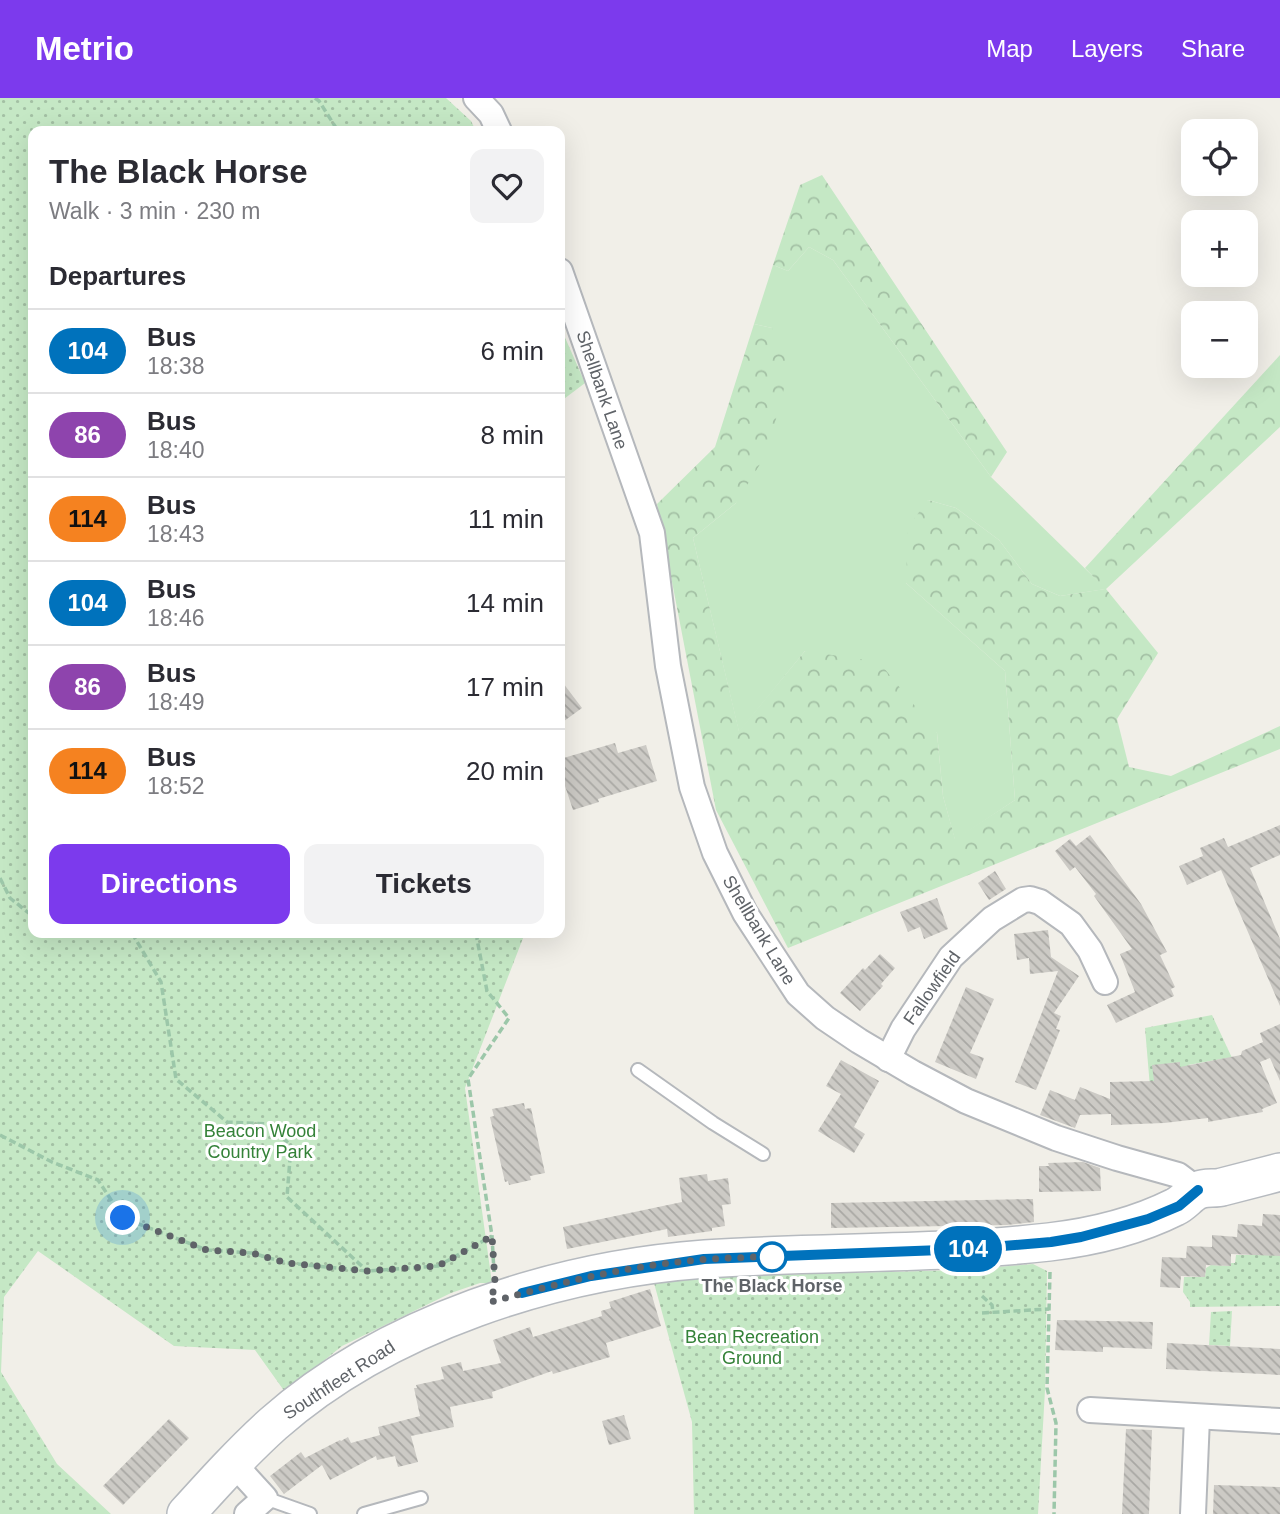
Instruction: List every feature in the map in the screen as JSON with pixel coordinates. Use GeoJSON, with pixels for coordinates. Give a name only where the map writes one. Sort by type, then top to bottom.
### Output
{"type":"FeatureCollection","features":[{"type":"Feature","properties":{"kind":"main road"},"geometry":{"type":"LineString","coordinates":[[1198,1190],[1220,1188],[1280,1172]]}},
{"type":"Feature","properties":{"kind":"main road","name":"Southfleet Road"},"geometry":{"type":"LineString","coordinates":[[186,1514],[274,1423],[316,1391],[369,1356],[422,1329],[506,1298],[591,1276],[704,1259],[968,1249],[1051,1242],[1148,1219],[1179,1206],[1198,1190]]}},
{"type":"Feature","properties":{"kind":"street"},"geometry":{"type":"LineString","coordinates":[[476,98],[491,114],[497,126]]}},
{"type":"Feature","properties":{"kind":"street","name":"Shellbank Lane"},"geometry":{"type":"LineString","coordinates":[[565,285],[652,533],[668,666],[690,773],[715,853],[745,913],[798,994],[843,1031],[888,1059],[998,1116],[1107,1155],[1178,1175],[1198,1190]]}},
{"type":"Feature","properties":{"kind":"street","name":"Fallowfield"},"geometry":{"type":"LineString","coordinates":[[888,1059],[903,1029],[951,957],[992,919],[1023,900],[1040,902],[1068,921],[1090,950],[1105,982]]}},
{"type":"Feature","properties":{"kind":"street"},"geometry":{"type":"LineString","coordinates":[[1090,1410],[1280,1421]]}},
{"type":"Feature","properties":{"kind":"street"},"geometry":{"type":"LineString","coordinates":[[1193,1514],[1197,1418]]}},
{"type":"Feature","properties":{"kind":"street"},"geometry":{"type":"LineString","coordinates":[[233,1464],[256,1506]]}},
{"type":"Feature","properties":{"kind":"lane"},"geometry":{"type":"LineString","coordinates":[[638,1070],[713,1123],[763,1154]]}},
{"type":"Feature","properties":{"kind":"lane"},"geometry":{"type":"LineString","coordinates":[[364,1514],[421,1498]]}},
{"type":"Feature","properties":{"kind":"lane"},"geometry":{"type":"LineString","coordinates":[[256,1506],[310,1514]]}},
{"type":"Feature","properties":{"kind":"path"},"geometry":{"type":"LineString","coordinates":[[315,98],[335,126]]}},
{"type":"Feature","properties":{"kind":"path"},"geometry":{"type":"LineString","coordinates":[[0,878],[9,898],[28,912]]}},
{"type":"Feature","properties":{"kind":"path"},"geometry":{"type":"LineString","coordinates":[[135,938],[162,982],[176,1079],[228,1122],[269,1124],[291,1146],[287,1197],[367,1271]]}},
{"type":"Feature","properties":{"kind":"path"},"geometry":{"type":"LineString","coordinates":[[477,938],[487,991],[509,1018],[468,1079],[492,1236],[495,1282],[506,1298]]}},
{"type":"Feature","properties":{"kind":"path"},"geometry":{"type":"LineString","coordinates":[[0,1135],[98,1180],[123,1218],[207,1250],[252,1253],[287,1263],[367,1271],[438,1266],[492,1236]]}},
{"type":"Feature","properties":{"kind":"path"},"geometry":{"type":"LineString","coordinates":[[1051,1242],[1047,1388],[1056,1423],[1054,1514]]}},
{"type":"Feature","properties":{"kind":"path"},"geometry":{"type":"LineString","coordinates":[[982,1296],[992,1305],[993,1312]]}},
{"type":"Feature","properties":{"kind":"path"},"geometry":{"type":"LineString","coordinates":[[982,1313],[1050,1309]]}},
{"type":"Feature","properties":{"kind":"green space","name":"Beacon Wood Country Park"},"geometry":{"type":"Polygon","coordinates":[[[0,98],[446,98],[474,126],[28,126],[28,938],[523,938],[465,1088],[492,1283],[480,1283],[451,1293],[342,1346],[285,1392],[255,1350],[174,1346],[38,1251],[4,1297],[1,1372],[57,1464],[111,1514],[0,1514],[0,98]]]}},
{"type":"Feature","properties":{"kind":"green space"},"geometry":{"type":"Polygon","coordinates":[[[822,175],[1007,452],[991,477],[833,260],[809,247],[788,271],[773,265],[800,185],[822,175]]]}},
{"type":"Feature","properties":{"kind":"green space"},"geometry":{"type":"Polygon","coordinates":[[[809,247],[833,260],[991,477],[1106,589],[1060,596],[1032,584],[999,540],[956,508],[928,500],[906,583],[1005,671],[1015,800],[955,840],[943,796],[937,733],[805,651],[739,732],[693,538],[736,503],[772,328],[754,324],[773,265],[788,271],[809,247]]]}},
{"type":"Feature","properties":{"kind":"green space"},"geometry":{"type":"Polygon","coordinates":[[[754,324],[772,328],[791,362],[767,453],[736,503],[693,538],[739,731],[805,651],[879,662],[937,733],[943,796],[955,839],[1015,800],[1005,671],[906,583],[908,527],[928,500],[956,508],[999,540],[1032,584],[1060,596],[1105,589],[1085,568],[1280,355],[1280,427],[1106,589],[1158,653],[1117,719],[1129,767],[1171,776],[1280,726],[1280,749],[788,948],[716,810],[657,504],[715,447],[754,324]]]}},
{"type":"Feature","properties":{"kind":"green space"},"geometry":{"type":"Polygon","coordinates":[[[565,337],[585,383],[565,398],[565,337]]]}},
{"type":"Feature","properties":{"kind":"green space"},"geometry":{"type":"Polygon","coordinates":[[[1212,1015],[1233,1060],[1227,1058],[1188,1065],[1197,1118],[1151,1099],[1145,1028],[1212,1015]]]}},
{"type":"Feature","properties":{"kind":"green space"},"geometry":{"type":"Polygon","coordinates":[[[1280,1244],[1280,1306],[1190,1307],[1190,1302],[1183,1292],[1184,1277],[1205,1277],[1206,1268],[1211,1265],[1230,1266],[1235,1263],[1236,1255],[1255,1255],[1280,1244]]]}},
{"type":"Feature","properties":{"kind":"green space","name":"Bean Recreation Ground"},"geometry":{"type":"Polygon","coordinates":[[[1033,1264],[1047,1271],[1045,1390],[1038,1514],[694,1514],[692,1422],[654,1283],[728,1276],[962,1270],[1033,1264]]]}},
{"type":"Feature","properties":{"kind":"green space"},"geometry":{"type":"Polygon","coordinates":[[[1232,1311],[1230,1346],[1209,1345],[1211,1312],[1232,1311]]]}},
{"type":"Feature","properties":{"kind":"building"},"geometry":{"type":"Polygon","coordinates":[[[565,686],[582,708],[565,720],[565,686]]]}},
{"type":"Feature","properties":{"kind":"building"},"geometry":{"type":"Polygon","coordinates":[[[615,743],[618,753],[646,745],[657,781],[598,799],[599,802],[573,810],[565,786],[565,758],[615,743]]]}},
{"type":"Feature","properties":{"kind":"building"},"geometry":{"type":"Polygon","coordinates":[[[1280,825],[1280,855],[1250,868],[1280,939],[1280,1006],[1221,870],[1187,885],[1179,866],[1203,856],[1200,848],[1224,838],[1228,847],[1280,825]]]}},
{"type":"Feature","properties":{"kind":"building"},"geometry":{"type":"Polygon","coordinates":[[[1090,835],[1141,904],[1167,952],[1160,955],[1175,987],[1171,989],[1174,996],[1116,1023],[1107,1005],[1135,992],[1120,954],[1132,949],[1075,867],[1070,871],[1055,851],[1070,839],[1076,846],[1090,835]]]}},
{"type":"Feature","properties":{"kind":"building"},"geometry":{"type":"Polygon","coordinates":[[[995,871],[1006,889],[989,900],[978,883],[995,871]]]}},
{"type":"Feature","properties":{"kind":"building"},"geometry":{"type":"Polygon","coordinates":[[[937,898],[948,929],[924,939],[920,927],[908,932],[900,912],[937,898]]]}},
{"type":"Feature","properties":{"kind":"building"},"geometry":{"type":"Polygon","coordinates":[[[1048,930],[1051,957],[1079,976],[1054,1013],[1061,1016],[1056,1029],[1060,1030],[1036,1090],[1015,1082],[1058,971],[1030,974],[1029,958],[1017,960],[1014,934],[1048,930]]]}},
{"type":"Feature","properties":{"kind":"building"},"geometry":{"type":"Polygon","coordinates":[[[880,954],[895,968],[860,1011],[840,993],[880,954]]]}},
{"type":"Feature","properties":{"kind":"building"},"geometry":{"type":"Polygon","coordinates":[[[966,987],[994,999],[970,1053],[984,1058],[976,1079],[935,1062],[966,987]]]}},
{"type":"Feature","properties":{"kind":"building"},"geometry":{"type":"Polygon","coordinates":[[[1280,1024],[1280,1081],[1270,1058],[1260,1062],[1277,1103],[1262,1109],[1263,1112],[1208,1122],[1208,1118],[1111,1125],[1111,1114],[1080,1115],[1075,1128],[1040,1115],[1050,1090],[1075,1100],[1080,1087],[1110,1099],[1110,1082],[1154,1081],[1152,1065],[1180,1062],[1180,1067],[1241,1055],[1242,1051],[1263,1042],[1260,1033],[1280,1024]]]}},
{"type":"Feature","properties":{"kind":"building"},"geometry":{"type":"Polygon","coordinates":[[[841,1060],[879,1081],[854,1127],[865,1134],[854,1153],[818,1131],[841,1094],[826,1086],[841,1060]]]}},
{"type":"Feature","properties":{"kind":"building"},"geometry":{"type":"Polygon","coordinates":[[[524,1103],[525,1109],[531,1108],[545,1173],[530,1176],[531,1180],[509,1185],[508,1181],[505,1182],[490,1117],[494,1116],[492,1109],[524,1103]]]}},
{"type":"Feature","properties":{"kind":"building"},"geometry":{"type":"Polygon","coordinates":[[[1083,1162],[1100,1168],[1101,1191],[1039,1192],[1039,1166],[1049,1166],[1048,1163],[1083,1162]]]}},
{"type":"Feature","properties":{"kind":"building"},"geometry":{"type":"Polygon","coordinates":[[[707,1174],[708,1181],[728,1178],[731,1204],[722,1205],[725,1226],[712,1228],[712,1231],[668,1237],[667,1229],[567,1249],[563,1227],[682,1202],[679,1178],[707,1174]]]}},
{"type":"Feature","properties":{"kind":"building"},"geometry":{"type":"Polygon","coordinates":[[[1033,1199],[1034,1222],[1007,1225],[831,1228],[831,1203],[1033,1199]]]}},
{"type":"Feature","properties":{"kind":"building"},"geometry":{"type":"Polygon","coordinates":[[[1263,1214],[1280,1215],[1280,1256],[1231,1254],[1231,1266],[1206,1265],[1205,1277],[1181,1276],[1180,1288],[1160,1287],[1162,1257],[1186,1258],[1187,1246],[1212,1247],[1212,1235],[1237,1237],[1238,1224],[1262,1226],[1263,1214]]]}},
{"type":"Feature","properties":{"kind":"building"},"geometry":{"type":"Polygon","coordinates":[[[650,1289],[661,1326],[606,1343],[610,1357],[553,1374],[552,1371],[492,1392],[493,1398],[450,1407],[454,1427],[411,1436],[418,1462],[398,1467],[395,1456],[377,1460],[376,1456],[330,1480],[322,1465],[284,1494],[270,1476],[301,1452],[305,1458],[348,1437],[351,1443],[380,1435],[378,1427],[420,1416],[414,1388],[417,1388],[416,1385],[444,1379],[441,1367],[461,1362],[463,1371],[501,1363],[493,1340],[530,1327],[533,1337],[602,1316],[601,1311],[611,1308],[609,1302],[650,1289]]]}},
{"type":"Feature","properties":{"kind":"building"},"geometry":{"type":"Polygon","coordinates":[[[1057,1320],[1153,1322],[1152,1349],[1103,1347],[1103,1352],[1055,1350],[1057,1320]]]}},
{"type":"Feature","properties":{"kind":"building"},"geometry":{"type":"Polygon","coordinates":[[[1167,1343],[1280,1349],[1280,1375],[1166,1369],[1167,1343]]]}},
{"type":"Feature","properties":{"kind":"building"},"geometry":{"type":"Polygon","coordinates":[[[624,1415],[631,1439],[609,1445],[602,1421],[624,1415]]]}},
{"type":"Feature","properties":{"kind":"building"},"geometry":{"type":"Polygon","coordinates":[[[169,1419],[189,1438],[123,1505],[103,1486],[169,1419]]]}},
{"type":"Feature","properties":{"kind":"building"},"geometry":{"type":"Polygon","coordinates":[[[1126,1429],[1152,1430],[1149,1514],[1122,1514],[1126,1429]]]}},
{"type":"Feature","properties":{"kind":"building"},"geometry":{"type":"Polygon","coordinates":[[[1214,1485],[1280,1487],[1280,1514],[1213,1514],[1214,1485]]]}},
{"type":"Feature","properties":{"kind":"bus line","name":"104"},"geometry":{"type":"LineString","coordinates":[[522,1293],[591,1276],[704,1259],[968,1249],[1051,1242],[1115,1229],[1148,1219],[1179,1206],[1198,1190]]}},
{"type":"Feature","properties":{"kind":"place","name":"The Black Horse"},"geometry":{"type":"Point","coordinates":[772,1257]}},
{"type":"Feature","properties":{"kind":"route"},"geometry":{"type":"LineString","coordinates":[[123,1218],[207,1250],[252,1253],[287,1263],[367,1271],[438,1266],[492,1236],[495,1282],[491,1302],[591,1276],[659,1264],[704,1259],[772,1257]]}}]}
